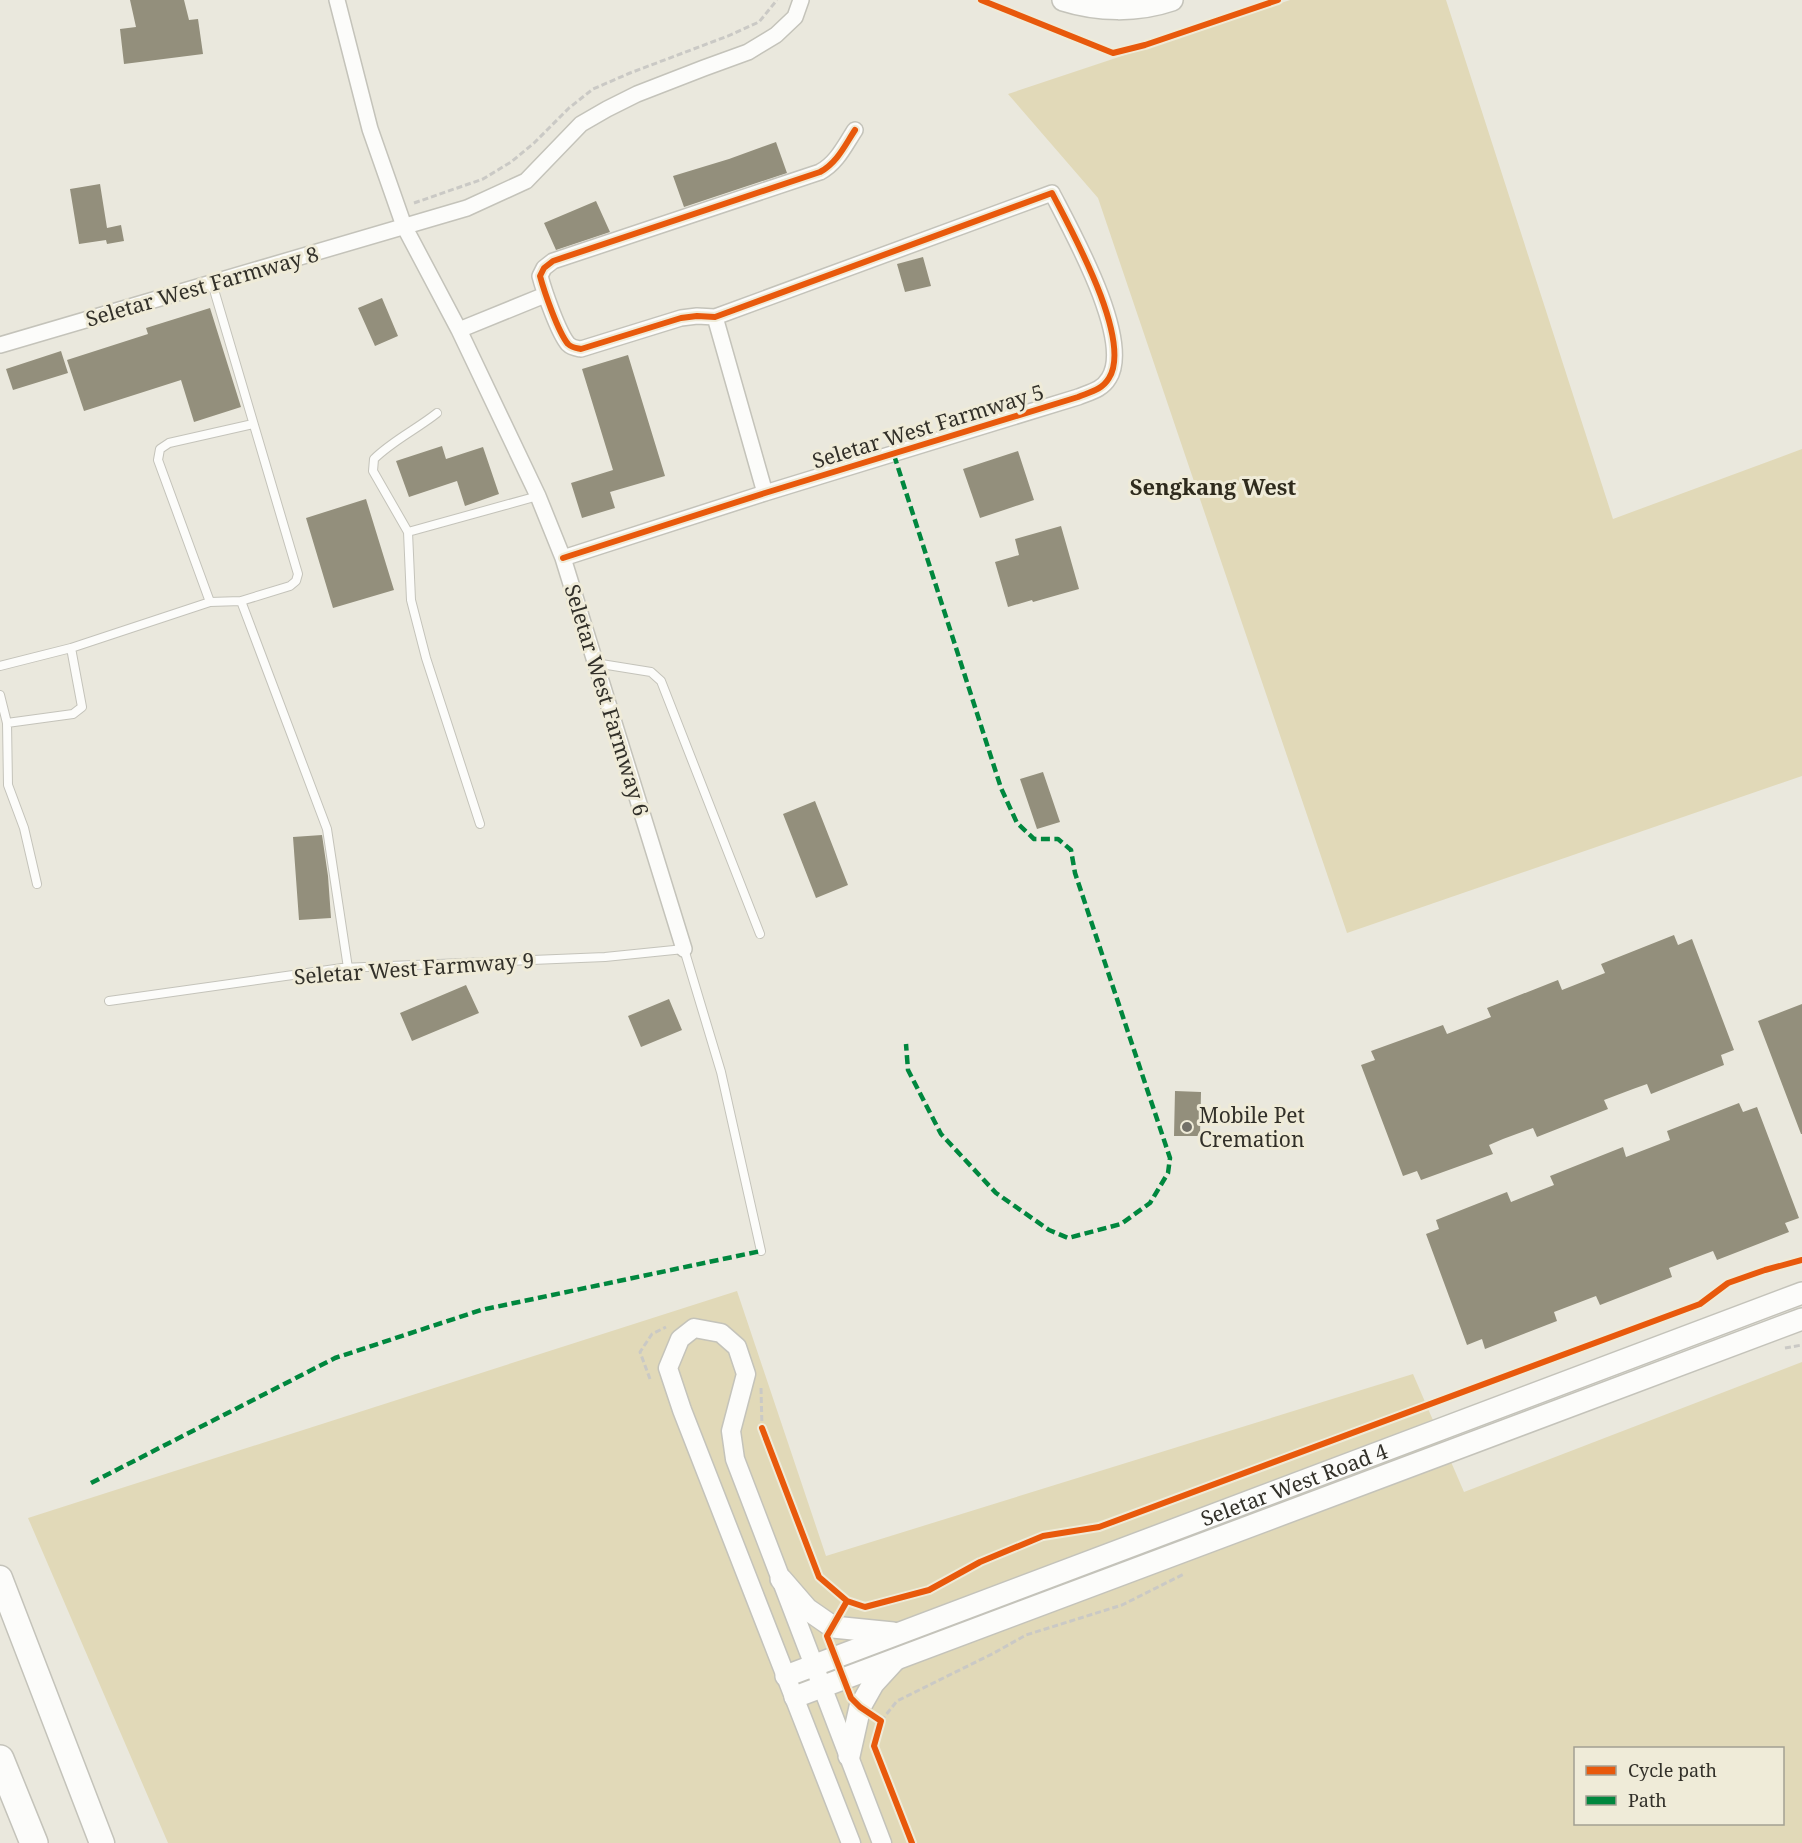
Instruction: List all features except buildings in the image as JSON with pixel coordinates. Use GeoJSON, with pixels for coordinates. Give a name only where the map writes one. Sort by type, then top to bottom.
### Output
{"type":"FeatureCollection","features":[{"type":"Feature","properties":{"kind":"highway"},"geometry":{"type":"LineString","coordinates":[[0,1759],[34,1843]]}},
{"type":"Feature","properties":{"kind":"main road"},"geometry":{"type":"LineString","coordinates":[[1063,0],[1089,7],[1109,9],[1144,7],[1172,0]]}},
{"type":"Feature","properties":{"kind":"main road","name":"Seletar West Road 4"},"geometry":{"type":"LineString","coordinates":[[786,1676],[1802,1293]]}},
{"type":"Feature","properties":{"kind":"main road","name":"Seletar West Road 4"},"geometry":{"type":"LineString","coordinates":[[795,1697],[1802,1318]]}},
{"type":"Feature","properties":{"kind":"main road"},"geometry":{"type":"LineString","coordinates":[[0,1578],[102,1843]]}},
{"type":"Feature","properties":{"kind":"main road"},"geometry":{"type":"LineString","coordinates":[[781,1579],[807,1609],[833,1627],[895,1633]]}},
{"type":"Feature","properties":{"kind":"main road"},"geometry":{"type":"LineString","coordinates":[[849,1756],[860,1707],[873,1684],[897,1658]]}},
{"type":"Feature","properties":{"kind":"street","name":"Seletar West Farmway 6"},"geometry":{"type":"LineString","coordinates":[[337,0],[370,129],[404,226],[459,330],[538,496],[563,558],[684,949]]}},
{"type":"Feature","properties":{"kind":"street","name":"Seletar West Farmway 8"},"geometry":{"type":"LineString","coordinates":[[0,345],[467,208],[525,181],[581,124],[607,108],[637,94],[748,52],[776,35],[795,17],[801,0]]}},
{"type":"Feature","properties":{"kind":"street"},"geometry":{"type":"LineString","coordinates":[[765,493],[715,317],[681,318],[581,349],[574,348],[567,342],[545,295],[540,276],[544,268],[553,261],[820,172],[835,160],[855,130]]}},
{"type":"Feature","properties":{"kind":"street","name":"Seletar West Farmway 5"},"geometry":{"type":"LineString","coordinates":[[563,558],[1100,389],[1110,377],[1114,362],[1115,342],[1090,269],[1052,193],[715,317]]}},
{"type":"Feature","properties":{"kind":"street"},"geometry":{"type":"LineString","coordinates":[[459,330],[545,295]]}},
{"type":"Feature","properties":{"kind":"street"},"geometry":{"type":"LineString","coordinates":[[851,1843],[682,1410],[668,1368],[680,1340],[694,1328],[721,1333],[737,1347],[746,1374],[731,1431],[735,1459],[882,1843]]}},
{"type":"Feature","properties":{"kind":"lane"},"geometry":{"type":"LineString","coordinates":[[0,666],[70,648],[210,602],[241,601],[290,586],[296,581],[298,574],[212,284]]}},
{"type":"Feature","properties":{"kind":"lane"},"geometry":{"type":"LineString","coordinates":[[437,413],[381,452],[374,459],[373,471],[408,532],[411,600],[426,658],[480,824]]}},
{"type":"Feature","properties":{"kind":"lane"},"geometry":{"type":"LineString","coordinates":[[210,602],[158,460],[160,449],[169,443],[253,424]]}},
{"type":"Feature","properties":{"kind":"lane"},"geometry":{"type":"LineString","coordinates":[[408,532],[538,496]]}},
{"type":"Feature","properties":{"kind":"lane"},"geometry":{"type":"LineString","coordinates":[[241,601],[327,829],[348,968]]}},
{"type":"Feature","properties":{"kind":"lane"},"geometry":{"type":"LineString","coordinates":[[7,723],[73,714],[82,707],[70,648]]}},
{"type":"Feature","properties":{"kind":"lane"},"geometry":{"type":"LineString","coordinates":[[595,663],[651,672],[662,681],[760,934]]}},
{"type":"Feature","properties":{"kind":"lane"},"geometry":{"type":"LineString","coordinates":[[0,695],[7,723],[4,786],[24,828],[37,884]]}},
{"type":"Feature","properties":{"kind":"lane","name":"Seletar West Farmway 9"},"geometry":{"type":"LineString","coordinates":[[109,1001],[348,968],[605,957],[684,949]]}},
{"type":"Feature","properties":{"kind":"lane","name":"Seletar West Farmway 6"},"geometry":{"type":"LineString","coordinates":[[684,949],[722,1072],[761,1251]]}},
{"type":"Feature","properties":{"kind":"path"},"geometry":{"type":"LineString","coordinates":[[1780,1349],[1802,1345]]}},
{"type":"Feature","properties":{"kind":"path"},"geometry":{"type":"LineString","coordinates":[[762,1428],[766,1438]]}},
{"type":"Feature","properties":{"kind":"path"},"geometry":{"type":"LineString","coordinates":[[879,1729],[881,1721],[897,1701],[1026,1635],[1122,1605],[1186,1572]]}},
{"type":"Feature","properties":{"kind":"path"},"geometry":{"type":"LineString","coordinates":[[860,1707],[881,1721]]}},
{"type":"Feature","properties":{"kind":"shaded area"},"geometry":{"type":"Polygon","coordinates":[[[1290,0],[1446,0],[1613,519],[1802,449],[1802,776],[1347,933],[1098,198],[1008,94],[1290,0]]]}},
{"type":"Feature","properties":{"kind":"shaded area"},"geometry":{"type":"Polygon","coordinates":[[[737,1291],[826,1556],[1413,1374],[1464,1492],[1802,1362],[1802,1843],[168,1843],[28,1518],[737,1291]]]}},
{"type":"Feature","properties":{"kind":"marked path"},"geometry":{"type":"LineString","coordinates":[[894,455],[1001,788],[1017,823],[1034,839],[1058,839],[1071,850],[1075,873],[1170,1158],[1168,1173],[1150,1203],[1121,1224],[1068,1238],[1049,1230],[996,1193],[941,1134],[908,1070],[906,1044]]}},
{"type":"Feature","properties":{"kind":"marked path"},"geometry":{"type":"LineString","coordinates":[[91,1483],[335,1358],[481,1310],[761,1251]]}},
{"type":"Feature","properties":{"kind":"cycle path"},"geometry":{"type":"LineString","coordinates":[[981,0],[1113,53],[1145,45],[1278,0]]}},
{"type":"Feature","properties":{"kind":"cycle path"},"geometry":{"type":"LineString","coordinates":[[563,558],[1078,397],[1099,388],[1109,378],[1114,361],[1113,338],[1107,313],[1085,258],[1052,193],[715,317],[681,318],[581,349],[568,344],[556,321],[540,276],[544,268],[553,261],[820,172],[836,159],[855,130]]}},
{"type":"Feature","properties":{"kind":"cycle path"},"geometry":{"type":"LineString","coordinates":[[762,1428],[819,1577],[847,1601],[865,1607],[929,1590],[980,1562],[1043,1536],[1099,1527],[1700,1304],[1728,1283],[1802,1260]]}},
{"type":"Feature","properties":{"kind":"cycle path"},"geometry":{"type":"LineString","coordinates":[[847,1601],[827,1636],[851,1698],[881,1721],[874,1746],[912,1843]]}},
{"type":"Feature","properties":{"kind":"place","name":"Mobile Pet Cremation"},"geometry":{"type":"Point","coordinates":[1187,1127]}},
{"type":"Feature","properties":{"kind":"district","name":"Sengkang West"},"geometry":{"type":"Point","coordinates":[1213,486]}}]}
